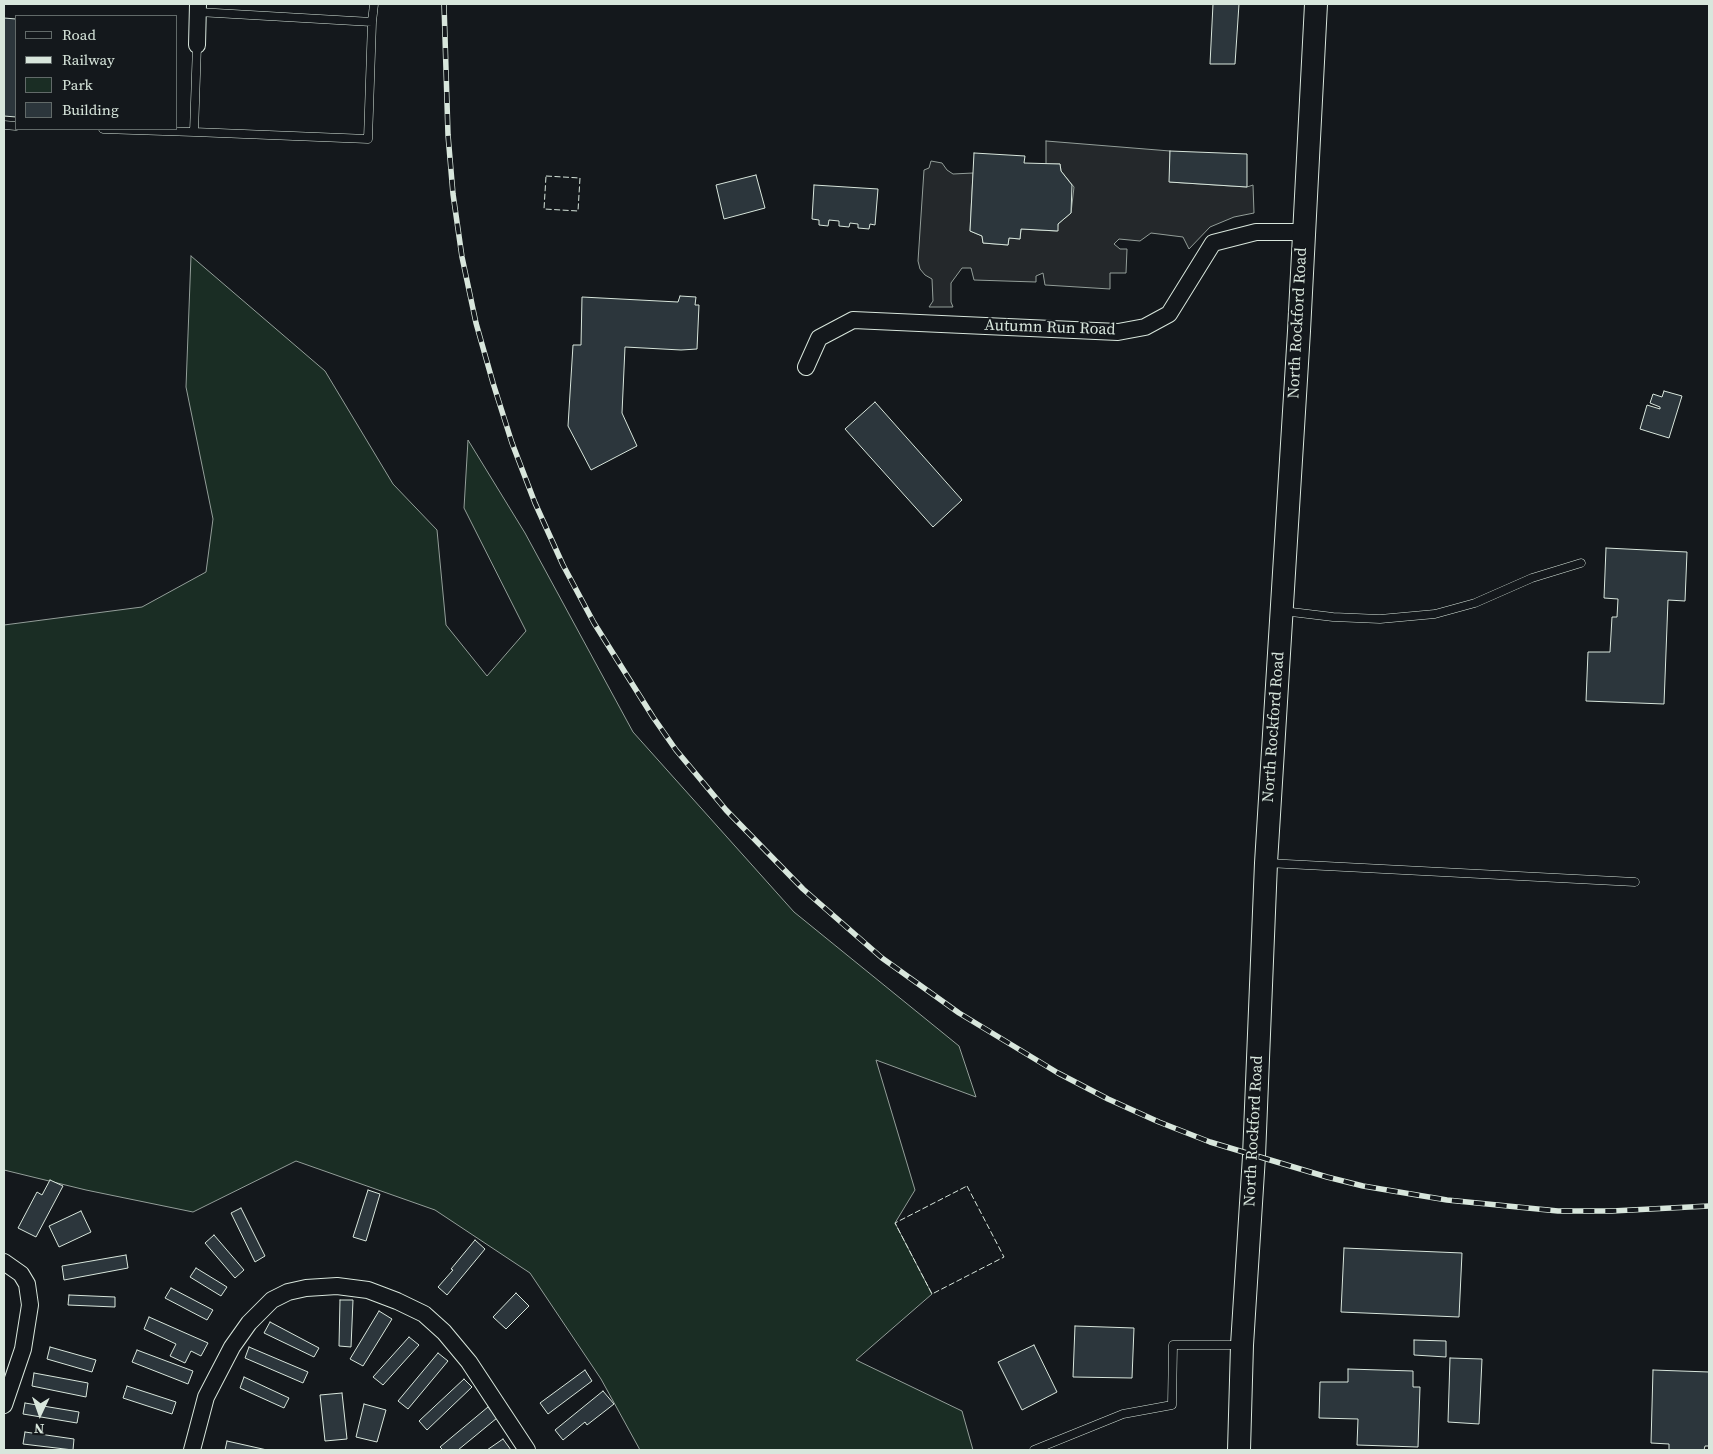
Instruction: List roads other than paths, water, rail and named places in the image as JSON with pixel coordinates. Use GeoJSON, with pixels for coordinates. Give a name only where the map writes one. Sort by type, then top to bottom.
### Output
{"type":"FeatureCollection","features":[{"type":"Feature","properties":{"kind":"street","name":"North Rockford Road"},"geometry":{"type":"LineString","coordinates":[[1239,1450],[1242,1345],[1254,1156],[1266,863],[1299,331],[1316,4]]}},
{"type":"Feature","properties":{"kind":"street"},"geometry":{"type":"LineString","coordinates":[[197,45],[198,8]]}},
{"type":"Feature","properties":{"kind":"street","name":"Autumn Run Road"},"geometry":{"type":"LineString","coordinates":[[806,368],[818,338],[853,320],[1118,332],[1145,327],[1169,314],[1213,243],[1256,232],[1303,232]]}},
{"type":"Feature","properties":{"kind":"street"},"geometry":{"type":"LineString","coordinates":[[4,1262],[21,1274],[27,1284],[30,1305],[23,1349],[4,1406]]}},
{"type":"Feature","properties":{"kind":"street"},"geometry":{"type":"LineString","coordinates":[[192,1450],[206,1397],[232,1347],[249,1323],[272,1300],[288,1292],[306,1288],[337,1286],[368,1290],[424,1314],[444,1332],[469,1362],[527,1450]]}},
{"type":"Feature","properties":{"kind":"lane"},"geometry":{"type":"LineString","coordinates":[[133,130],[368,139],[374,4]]}},
{"type":"Feature","properties":{"kind":"lane"},"geometry":{"type":"LineString","coordinates":[[198,8],[372,22]]}},
{"type":"Feature","properties":{"kind":"lane"},"geometry":{"type":"LineString","coordinates":[[194,132],[197,45]]}},
{"type":"Feature","properties":{"kind":"lane"},"geometry":{"type":"LineString","coordinates":[[1281,611],[1333,618],[1380,619],[1435,614],[1474,603],[1532,578],[1581,564]]}},
{"type":"Feature","properties":{"kind":"lane"},"geometry":{"type":"LineString","coordinates":[[1266,863],[1635,882]]}},
{"type":"Feature","properties":{"kind":"lane"},"geometry":{"type":"LineString","coordinates":[[1034,1450],[1122,1414],[1172,1405],[1173,1345],[1242,1345]]}},
{"type":"Feature","properties":{"kind":"railway"},"geometry":{"type":"LineString","coordinates":[[444,4],[448,135],[453,194],[462,257],[476,323],[493,383],[512,443],[535,503],[563,565],[594,623],[653,717],[676,750],[726,810],[803,889],[882,958],[959,1013],[1058,1073],[1108,1099],[1210,1142],[1363,1186],[1447,1200],[1558,1211],[1612,1211],[1709,1206]]}}]}
